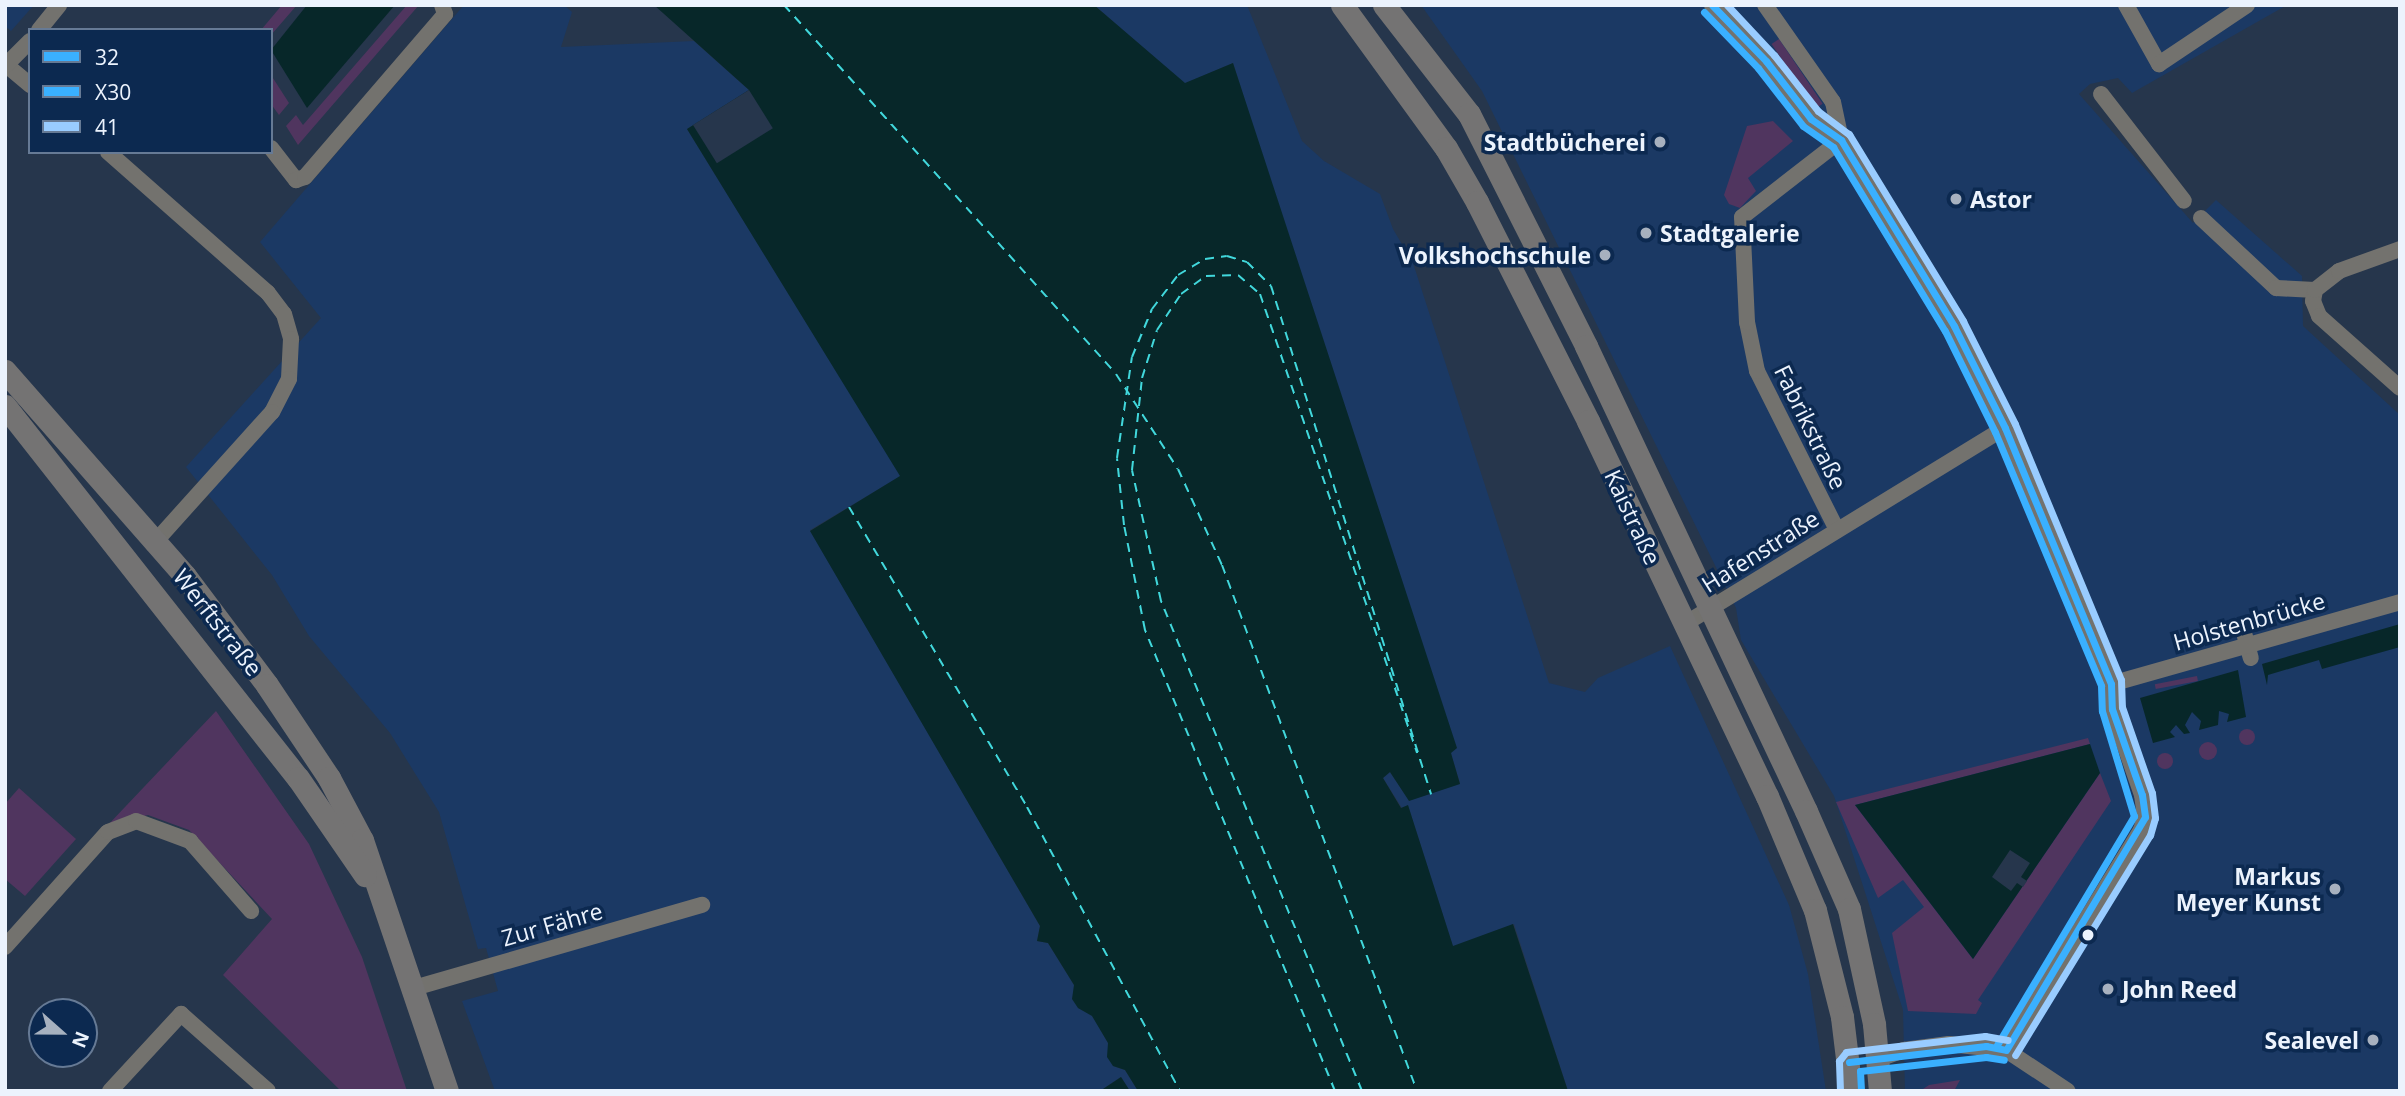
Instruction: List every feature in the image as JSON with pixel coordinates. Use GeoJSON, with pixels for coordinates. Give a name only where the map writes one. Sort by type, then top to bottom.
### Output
{"type":"FeatureCollection","features":[{"type":"Feature","properties":{"kind":"main road","name":"Kaistraße"},"geometry":{"type":"LineString","coordinates":[[1342,5],[1446,148],[1477,202],[1588,421],[1801,871],[1815,910],[1849,1062],[1851,1091]]}},
{"type":"Feature","properties":{"kind":"main road","name":"Kaistraße"},"geometry":{"type":"LineString","coordinates":[[1384,5],[1469,114],[1711,609],[1849,909],[1879,1059],[1880,1091]]}},
{"type":"Feature","properties":{"kind":"main road","name":"Werftstraße"},"geometry":{"type":"LineString","coordinates":[[5,371],[153,544],[185,576],[301,733],[362,840],[447,1091]]}},
{"type":"Feature","properties":{"kind":"main road","name":"Werftstraße"},"geometry":{"type":"LineString","coordinates":[[5,405],[298,778],[384,905]]}},
{"type":"Feature","properties":{"kind":"street"},"geometry":{"type":"LineString","coordinates":[[41,28],[60,5]]}},
{"type":"Feature","properties":{"kind":"street"},"geometry":{"type":"LineString","coordinates":[[1712,5],[1766,61],[1811,119],[1843,143]]}},
{"type":"Feature","properties":{"kind":"street"},"geometry":{"type":"LineString","coordinates":[[1765,5],[1833,102],[1843,143],[1954,326],[2005,428],[2110,684],[2112,709],[2140,788],[2145,817],[2141,830],[2006,1050]]}},
{"type":"Feature","properties":{"kind":"street"},"geometry":{"type":"LineString","coordinates":[[2126,5],[2158,64],[2247,5]]}},
{"type":"Feature","properties":{"kind":"street"},"geometry":{"type":"LineString","coordinates":[[273,151],[296,180],[305,177],[443,10]]}},
{"type":"Feature","properties":{"kind":"street"},"geometry":{"type":"LineString","coordinates":[[28,43],[6,65],[28,83]]}},
{"type":"Feature","properties":{"kind":"street"},"geometry":{"type":"LineString","coordinates":[[2101,94],[2184,201]]}},
{"type":"Feature","properties":{"kind":"street","name":"Fabrikstraße"},"geometry":{"type":"LineString","coordinates":[[1837,530],[1756,371],[1747,322],[1742,217],[1843,143]]}},
{"type":"Feature","properties":{"kind":"street"},"geometry":{"type":"LineString","coordinates":[[110,154],[239,266],[284,314],[291,339],[289,379],[272,412],[153,544]]}},
{"type":"Feature","properties":{"kind":"street"},"geometry":{"type":"LineString","coordinates":[[2201,218],[2276,288],[2315,290]]}},
{"type":"Feature","properties":{"kind":"street"},"geometry":{"type":"LineString","coordinates":[[2400,249],[2339,271],[2315,290],[2313,300],[2319,316],[2400,388]]}},
{"type":"Feature","properties":{"kind":"street","name":"Hafenstraße"},"geometry":{"type":"LineString","coordinates":[[1683,625],[2005,428]]}},
{"type":"Feature","properties":{"kind":"street","name":"Holstenbrücke"},"geometry":{"type":"LineString","coordinates":[[2110,684],[2249,652],[2400,602]]}},
{"type":"Feature","properties":{"kind":"street"},"geometry":{"type":"LineString","coordinates":[[2243,629],[2249,652]]}},
{"type":"Feature","properties":{"kind":"street"},"geometry":{"type":"LineString","coordinates":[[5,947],[108,832],[136,821],[190,841],[251,911]]}},
{"type":"Feature","properties":{"kind":"street","name":"Zur Fähre"},"geometry":{"type":"LineString","coordinates":[[414,988],[702,905]]}},
{"type":"Feature","properties":{"kind":"street"},"geometry":{"type":"LineString","coordinates":[[110,1091],[181,1014],[268,1091]]}},
{"type":"Feature","properties":{"kind":"street"},"geometry":{"type":"LineString","coordinates":[[1849,1062],[1879,1059],[1917,1048],[1986,1046],[2006,1050],[2068,1091]]}},
{"type":"Feature","properties":{"kind":"shaded area"},"geometry":{"type":"Polygon","coordinates":[[[5,5],[34,5],[11,31],[5,26],[5,5]]]}},
{"type":"Feature","properties":{"kind":"shaded area"},"geometry":{"type":"Polygon","coordinates":[[[282,5],[297,5],[273,33],[273,28],[263,28],[282,5]]]}},
{"type":"Feature","properties":{"kind":"shaded area"},"geometry":{"type":"Polygon","coordinates":[[[307,5],[395,5],[307,108],[273,53],[273,48],[307,5]]]}},
{"type":"Feature","properties":{"kind":"shaded area"},"geometry":{"type":"Polygon","coordinates":[[[407,5],[419,5],[298,145],[286,126],[296,115],[303,125],[407,5]]]}},
{"type":"Feature","properties":{"kind":"shaded area"},"geometry":{"type":"Polygon","coordinates":[[[464,5],[564,5],[572,12],[561,47],[694,41],[749,90],[687,129],[901,476],[810,530],[1040,926],[1037,941],[1048,943],[1074,985],[1078,1008],[1092,1015],[1108,1043],[1113,1066],[1125,1070],[1138,1091],[1130,1091],[1121,1077],[1100,1091],[495,1091],[462,1001],[498,991],[486,948],[478,949],[439,812],[390,733],[309,636],[272,575],[186,467],[321,318],[260,242],[464,5]]]}},
{"type":"Feature","properties":{"kind":"shaded area"},"geometry":{"type":"Polygon","coordinates":[[[654,5],[1094,5],[1185,83],[1233,63],[1457,748],[1451,753],[1460,784],[1409,801],[1390,772],[1383,778],[1401,808],[1408,805],[1453,946],[1513,924],[1568,1091],[1138,1091],[1125,1070],[1113,1066],[1107,1057],[1108,1043],[1092,1016],[1078,1008],[1072,999],[1074,985],[1048,943],[1037,941],[1040,926],[810,531],[900,476],[687,129],[749,90],[654,5]]]}},
{"type":"Feature","properties":{"kind":"shaded area"},"geometry":{"type":"Polygon","coordinates":[[[1094,5],[1247,5],[1302,141],[1324,161],[1380,194],[1393,229],[1413,263],[1549,683],[1585,692],[1598,678],[1670,646],[1789,905],[1808,974],[1826,1091],[1568,1091],[1514,924],[1453,947],[1408,806],[1402,808],[1383,778],[1390,772],[1409,800],[1460,783],[1233,63],[1185,84],[1094,5]]]}},
{"type":"Feature","properties":{"kind":"shaded area"},"geometry":{"type":"Polygon","coordinates":[[[1421,5],[2287,5],[2132,93],[2118,78],[2090,84],[2079,94],[2193,223],[2216,200],[2302,276],[2303,326],[2400,415],[2400,1091],[1905,1091],[1903,1010],[1834,796],[1741,640],[1736,608],[1482,91],[1421,5]]]}},
{"type":"Feature","properties":{"kind":"shaded area"},"geometry":{"type":"Polygon","coordinates":[[[1779,39],[1823,104],[1815,109],[1772,44],[1779,39]]]}},
{"type":"Feature","properties":{"kind":"shaded area"},"geometry":{"type":"Polygon","coordinates":[[[273,78],[289,103],[279,115],[273,107],[273,78]]]}},
{"type":"Feature","properties":{"kind":"shaded area"},"geometry":{"type":"Polygon","coordinates":[[[1773,121],[1793,141],[1748,178],[1756,191],[1740,208],[1729,204],[1724,195],[1747,126],[1773,121]]]}},
{"type":"Feature","properties":{"kind":"shaded area"},"geometry":{"type":"Polygon","coordinates":[[[2400,624],[2400,647],[2322,669],[2319,660],[2268,675],[2267,685],[2262,664],[2400,624]]]}},
{"type":"Feature","properties":{"kind":"shaded area"},"geometry":{"type":"Polygon","coordinates":[[[2238,670],[2246,717],[2227,722],[2229,714],[2219,711],[2218,725],[2199,730],[2201,721],[2192,712],[2185,725],[2190,733],[2184,734],[2176,725],[2170,732],[2175,737],[2153,743],[2140,698],[2238,670]]]}},
{"type":"Feature","properties":{"kind":"shaded area"},"geometry":{"type":"Polygon","coordinates":[[[2197,676],[2198,681],[2156,689],[2155,684],[2197,676]]]}},
{"type":"Feature","properties":{"kind":"shaded area"},"geometry":{"type":"Polygon","coordinates":[[[216,711],[309,844],[362,957],[407,1091],[341,1091],[223,975],[272,919],[189,830],[148,815],[107,826],[216,711]]]}},
{"type":"Feature","properties":{"kind":"shaded area"},"geometry":{"type":"Polygon","coordinates":[[[2247,729],[2255,737],[2247,745],[2239,737],[2247,729]]]}},
{"type":"Feature","properties":{"kind":"shaded area"},"geometry":{"type":"Polygon","coordinates":[[[2088,738],[2090,744],[1855,805],[1973,959],[2100,773],[2111,801],[1978,1000],[1982,1003],[1976,1014],[1908,1011],[1892,933],[1924,907],[1903,880],[1878,898],[1836,802],[2088,738]]]}},
{"type":"Feature","properties":{"kind":"shaded area"},"geometry":{"type":"Polygon","coordinates":[[[2208,742],[2214,745],[2217,751],[2214,757],[2208,760],[2202,757],[2199,751],[2202,745],[2208,742]]]}},
{"type":"Feature","properties":{"kind":"shaded area"},"geometry":{"type":"Polygon","coordinates":[[[2090,744],[2100,773],[1973,959],[1855,805],[2090,744]]]}},
{"type":"Feature","properties":{"kind":"shaded area"},"geometry":{"type":"Polygon","coordinates":[[[2165,753],[2171,755],[2171,767],[2165,769],[2159,767],[2157,761],[2159,755],[2165,753]]]}},
{"type":"Feature","properties":{"kind":"shaded area"},"geometry":{"type":"Polygon","coordinates":[[[19,788],[76,839],[25,896],[5,879],[5,804],[19,788]]]}},
{"type":"Feature","properties":{"kind":"shaded area"},"geometry":{"type":"Polygon","coordinates":[[[1121,1077],[1130,1091],[1100,1091],[1121,1077]]]}},
{"type":"Feature","properties":{"kind":"shaded area"},"geometry":{"type":"Polygon","coordinates":[[[1960,1080],[1954,1091],[1920,1091],[1929,1085],[1960,1080]]]}},
{"type":"Feature","properties":{"kind":"pier"},"geometry":{"type":"Polygon","coordinates":[[[749,90],[773,128],[717,163],[693,125],[749,90]]]}},
{"type":"Feature","properties":{"kind":"pier"},"geometry":{"type":"Polygon","coordinates":[[[2010,850],[2030,863],[2021,877],[2027,881],[2023,887],[2017,883],[2011,891],[1992,877],[2010,850]]]}},
{"type":"Feature","properties":{"kind":"ferry route"},"geometry":{"type":"LineString","coordinates":[[784,5],[1116,374],[1178,469],[1222,565],[1417,1091]]}},
{"type":"Feature","properties":{"kind":"ferry route"},"geometry":{"type":"LineString","coordinates":[[1335,1091],[1145,630],[1124,525],[1117,458],[1132,357],[1152,309],[1178,275],[1205,259],[1227,256],[1247,262],[1271,286],[1431,794]]}},
{"type":"Feature","properties":{"kind":"ferry route"},"geometry":{"type":"LineString","coordinates":[[1362,1091],[1161,601],[1132,470],[1142,378],[1157,330],[1181,294],[1206,276],[1238,275],[1260,294],[1417,753]]}},
{"type":"Feature","properties":{"kind":"ferry route"},"geometry":{"type":"LineString","coordinates":[[849,507],[1027,807],[1180,1091]]}},
{"type":"Feature","properties":{"kind":"transit line","name":"32"},"geometry":{"type":"LineString","coordinates":[[1712,5],[1766,61],[1811,119],[1841,140],[1954,326],[2005,428],[2111,684],[2112,709],[2142,795],[2145,817],[2006,1050]]}},
{"type":"Feature","properties":{"kind":"transit line","name":"41"},"geometry":{"type":"LineString","coordinates":[[1727,5],[1774,55],[1818,111],[1849,134],[1963,321],[2015,424],[2121,680],[2122,707],[2152,793],[2155,818],[2150,835],[2015,1055]]}},
{"type":"Feature","properties":{"kind":"transit line","name":"X30"},"geometry":{"type":"LineString","coordinates":[[1704,12],[1758,68],[1803,126],[1833,147],[1945,331],[1995,432],[2101,686],[2102,711],[2134,816],[1997,1045]]}},
{"type":"Feature","properties":{"kind":"transit line","name":"41"},"geometry":{"type":"LineString","coordinates":[[1840,1091],[1839,1061],[1846,1052],[1985,1036],[2008,1040]]}},
{"type":"Feature","properties":{"kind":"transit line","name":"32"},"geometry":{"type":"LineString","coordinates":[[1849,1062],[1986,1046],[2006,1050]]}},
{"type":"Feature","properties":{"kind":"transit line","name":"X30"},"geometry":{"type":"LineString","coordinates":[[1861,1090],[1860,1071],[1986,1057],[2004,1060]]}},
{"type":"Feature","properties":{"kind":"place","name":"Stadtbücherei"},"geometry":{"type":"Point","coordinates":[1660,142]}},
{"type":"Feature","properties":{"kind":"place","name":"Astor"},"geometry":{"type":"Point","coordinates":[1956,199]}},
{"type":"Feature","properties":{"kind":"place","name":"Stadtgalerie"},"geometry":{"type":"Point","coordinates":[1646,233]}},
{"type":"Feature","properties":{"kind":"place","name":"Volkshochschule"},"geometry":{"type":"Point","coordinates":[1605,255]}},
{"type":"Feature","properties":{"kind":"place","name":"Markus Meyer Kunst"},"geometry":{"type":"Point","coordinates":[2335,889]}},
{"type":"Feature","properties":{"kind":"place","name":"John Reed"},"geometry":{"type":"Point","coordinates":[2108,989]}},
{"type":"Feature","properties":{"kind":"place","name":"Sealevel"},"geometry":{"type":"Point","coordinates":[2373,1040]}}]}
